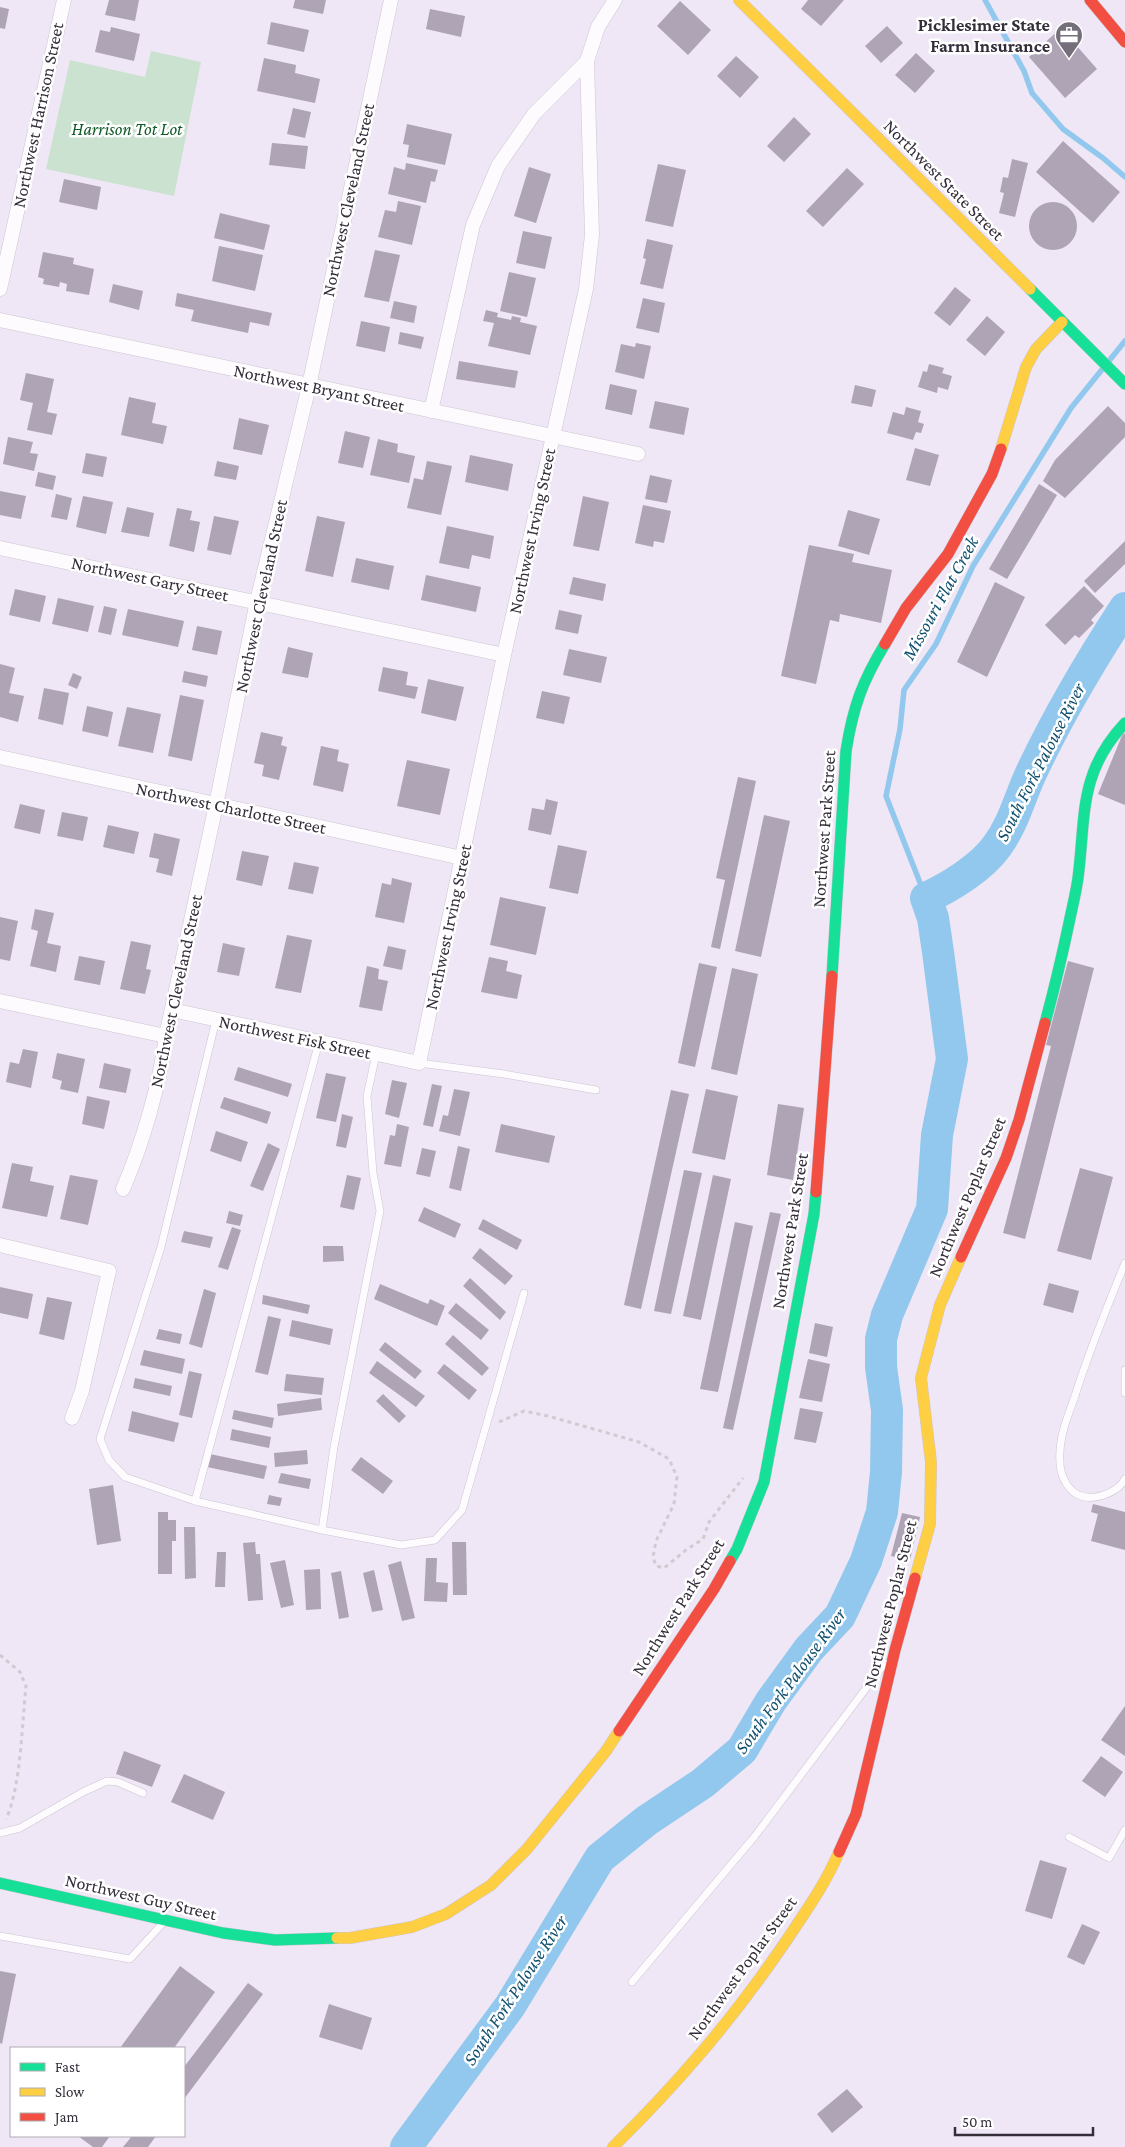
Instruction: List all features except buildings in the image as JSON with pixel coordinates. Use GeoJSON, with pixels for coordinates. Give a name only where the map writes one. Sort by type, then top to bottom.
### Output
{"type":"FeatureCollection","features":[{"type":"Feature","properties":{"kind":"street","name":"Northwest Harrison Street"},"geometry":{"type":"LineString","coordinates":[[0,289],[64,0]]}},
{"type":"Feature","properties":{"kind":"street","name":"Northwest Cleveland Street"},"geometry":{"type":"LineString","coordinates":[[123,1189],[134,1163],[163,1060],[166,1036],[258,601],[308,386],[391,0]]}},
{"type":"Feature","properties":{"kind":"street","name":"Northwest Irving Street"},"geometry":{"type":"LineString","coordinates":[[419,1063],[504,655],[586,289],[592,235],[588,61],[598,27],[615,0]]}},
{"type":"Feature","properties":{"kind":"street","name":"Northwest State Street"},"geometry":{"type":"LineString","coordinates":[[739,0],[1122,381]]}},
{"type":"Feature","properties":{"kind":"street"},"geometry":{"type":"LineString","coordinates":[[1090,0],[1125,42]]}},
{"type":"Feature","properties":{"kind":"street"},"geometry":{"type":"LineString","coordinates":[[431,411],[473,225],[498,166],[534,114],[588,61]]}},
{"type":"Feature","properties":{"kind":"street","name":"Northwest Bryant Street"},"geometry":{"type":"LineString","coordinates":[[0,320],[638,454]]}},
{"type":"Feature","properties":{"kind":"street","name":"Northwest Park Street"},"geometry":{"type":"LineString","coordinates":[[275,1940],[350,1938],[412,1927],[446,1914],[492,1885],[527,1848],[606,1750],[714,1588],[737,1549],[764,1482],[814,1214],[821,1146],[846,751],[851,718],[859,692],[868,672],[906,608],[948,554],[992,474],[1008,431],[1029,361],[1036,349],[1062,322]]}},
{"type":"Feature","properties":{"kind":"street","name":"Northwest Gary Street"},"geometry":{"type":"LineString","coordinates":[[0,548],[258,601],[504,655]]}},
{"type":"Feature","properties":{"kind":"street","name":"Northwest Poplar Street"},"geometry":{"type":"LineString","coordinates":[[613,2147],[664,2096],[728,2023],[784,1947],[813,1901],[837,1857],[856,1814],[895,1650],[930,1524],[931,1462],[921,1378],[940,1305],[1006,1158],[1019,1120],[1057,978],[1078,879],[1082,821],[1091,775],[1108,741],[1125,723]]}},
{"type":"Feature","properties":{"kind":"street","name":"Northwest Charlotte Street"},"geometry":{"type":"LineString","coordinates":[[0,758],[462,858]]}},
{"type":"Feature","properties":{"kind":"street"},"geometry":{"type":"LineString","coordinates":[[0,1001],[166,1036]]}},
{"type":"Feature","properties":{"kind":"street","name":"Northwest Fisk Street"},"geometry":{"type":"LineString","coordinates":[[172,1010],[419,1063]]}},
{"type":"Feature","properties":{"kind":"street"},"geometry":{"type":"LineString","coordinates":[[0,1245],[109,1271],[82,1391],[72,1418]]}},
{"type":"Feature","properties":{"kind":"street","name":"Northwest Guy Street"},"geometry":{"type":"LineString","coordinates":[[0,1883],[223,1934],[275,1940]]}},
{"type":"Feature","properties":{"kind":"lane"},"geometry":{"type":"LineString","coordinates":[[216,1020],[162,1248],[100,1439],[108,1460],[124,1477],[195,1501],[322,1530],[401,1545],[434,1540],[462,1510],[524,1293]]}},
{"type":"Feature","properties":{"kind":"lane"},"geometry":{"type":"LineString","coordinates":[[195,1501],[319,1042]]}},
{"type":"Feature","properties":{"kind":"lane"},"geometry":{"type":"LineString","coordinates":[[322,1530],[334,1447],[380,1211],[373,1173],[367,1096],[376,1054]]}},
{"type":"Feature","properties":{"kind":"lane"},"geometry":{"type":"LineString","coordinates":[[419,1063],[504,1074],[596,1090]]}},
{"type":"Feature","properties":{"kind":"lane"},"geometry":{"type":"LineString","coordinates":[[1125,1263],[1087,1358],[1061,1436],[1060,1464],[1064,1480],[1075,1493],[1089,1497],[1106,1495],[1122,1483],[1125,1478]]}},
{"type":"Feature","properties":{"kind":"lane"},"geometry":{"type":"LineString","coordinates":[[1125,1370],[1125,1394]]}},
{"type":"Feature","properties":{"kind":"lane"},"geometry":{"type":"LineString","coordinates":[[632,1982],[755,1836],[895,1650]]}},
{"type":"Feature","properties":{"kind":"lane"},"geometry":{"type":"LineString","coordinates":[[0,1833],[20,1828],[83,1792],[107,1781],[118,1782],[143,1793]]}},
{"type":"Feature","properties":{"kind":"lane"},"geometry":{"type":"LineString","coordinates":[[1068,1837],[1109,1858],[1125,1830]]}},
{"type":"Feature","properties":{"kind":"lane"},"geometry":{"type":"LineString","coordinates":[[0,1936],[130,1958],[165,1920]]}},
{"type":"Feature","properties":{"kind":"path"},"geometry":{"type":"LineString","coordinates":[[485,1430],[524,1411],[640,1442],[669,1459],[678,1477],[674,1504],[656,1541],[653,1556],[656,1566],[664,1568],[703,1539],[709,1522],[744,1477]]}},
{"type":"Feature","properties":{"kind":"path"},"geometry":{"type":"LineString","coordinates":[[0,1655],[20,1672],[26,1686],[16,1781],[9,1812],[3,1825]]}},
{"type":"Feature","properties":{"kind":"green space","name":"Harrison Tot Lot"},"geometry":{"type":"Polygon","coordinates":[[[151,51],[201,62],[174,196],[46,169],[70,60],[145,77],[151,51]]]}},
{"type":"Feature","properties":{"kind":"waterway","name":"Missouri Flat Creek"},"geometry":{"type":"LineString","coordinates":[[985,0],[1024,71],[1032,93],[1063,129],[1103,158],[1125,177]]}},
{"type":"Feature","properties":{"kind":"waterway","name":"Missouri Flat Creek"},"geometry":{"type":"LineString","coordinates":[[926,898],[886,796],[900,729],[904,690],[936,644],[973,566],[1071,408],[1125,341]]}},
{"type":"Feature","properties":{"kind":"waterway","name":"South Fork Palouse River"},"geometry":{"type":"LineString","coordinates":[[406,2147],[510,2006],[600,1858],[646,1821],[703,1783],[742,1750],[771,1701],[809,1649],[840,1616],[866,1561],[882,1512],[886,1472],[887,1410],[881,1367],[881,1339],[887,1315],[932,1209],[937,1135],[952,1059],[933,918],[926,898],[974,869],[997,846],[1008,828],[1032,771],[1064,708],[1125,608]]}},
{"type":"Feature","properties":{"kind":"traffic: fast"},"geometry":{"type":"LineString","coordinates":[[1030,289],[1125,384]]}},
{"type":"Feature","properties":{"kind":"traffic: fast"},"geometry":{"type":"LineString","coordinates":[[832,976],[846,751],[855,708],[864,683],[885,644]]}},
{"type":"Feature","properties":{"kind":"traffic: fast"},"geometry":{"type":"LineString","coordinates":[[1045,1023],[1076,889],[1087,796],[1099,760],[1110,741],[1125,723]]}},
{"type":"Feature","properties":{"kind":"traffic: fast"},"geometry":{"type":"LineString","coordinates":[[730,1561],[737,1549],[764,1482],[814,1214],[816,1192]]}},
{"type":"Feature","properties":{"kind":"traffic: fast"},"geometry":{"type":"LineString","coordinates":[[0,1883],[223,1933],[275,1940],[337,1938]]}},
{"type":"Feature","properties":{"kind":"traffic: slow"},"geometry":{"type":"LineString","coordinates":[[739,0],[1030,289]]}},
{"type":"Feature","properties":{"kind":"traffic: slow"},"geometry":{"type":"LineString","coordinates":[[1001,449],[1026,367],[1036,349],[1062,322]]}},
{"type":"Feature","properties":{"kind":"traffic: slow"},"geometry":{"type":"LineString","coordinates":[[915,1578],[930,1524],[931,1462],[921,1378],[940,1305],[961,1257]]}},
{"type":"Feature","properties":{"kind":"traffic: slow"},"geometry":{"type":"LineString","coordinates":[[337,1938],[350,1938],[412,1927],[446,1914],[491,1885],[527,1849],[606,1751],[619,1731]]}},
{"type":"Feature","properties":{"kind":"traffic: slow"},"geometry":{"type":"LineString","coordinates":[[613,2147],[704,2050],[745,1999],[821,1888],[839,1852]]}},
{"type":"Feature","properties":{"kind":"traffic: jam"},"geometry":{"type":"LineString","coordinates":[[1090,0],[1125,42]]}},
{"type":"Feature","properties":{"kind":"traffic: jam"},"geometry":{"type":"LineString","coordinates":[[885,644],[906,608],[948,554],[992,474],[1001,449]]}},
{"type":"Feature","properties":{"kind":"traffic: jam"},"geometry":{"type":"LineString","coordinates":[[816,1192],[832,976]]}},
{"type":"Feature","properties":{"kind":"traffic: jam"},"geometry":{"type":"LineString","coordinates":[[961,1257],[1006,1158],[1019,1120],[1045,1023]]}},
{"type":"Feature","properties":{"kind":"traffic: jam"},"geometry":{"type":"LineString","coordinates":[[619,1731],[714,1589],[730,1561]]}},
{"type":"Feature","properties":{"kind":"traffic: jam"},"geometry":{"type":"LineString","coordinates":[[839,1852],[856,1814],[895,1650],[915,1578]]}},
{"type":"Feature","properties":{"kind":"place","name":"Picklesimer State Farm Insurance"},"geometry":{"type":"Point","coordinates":[1069,59]}}]}
